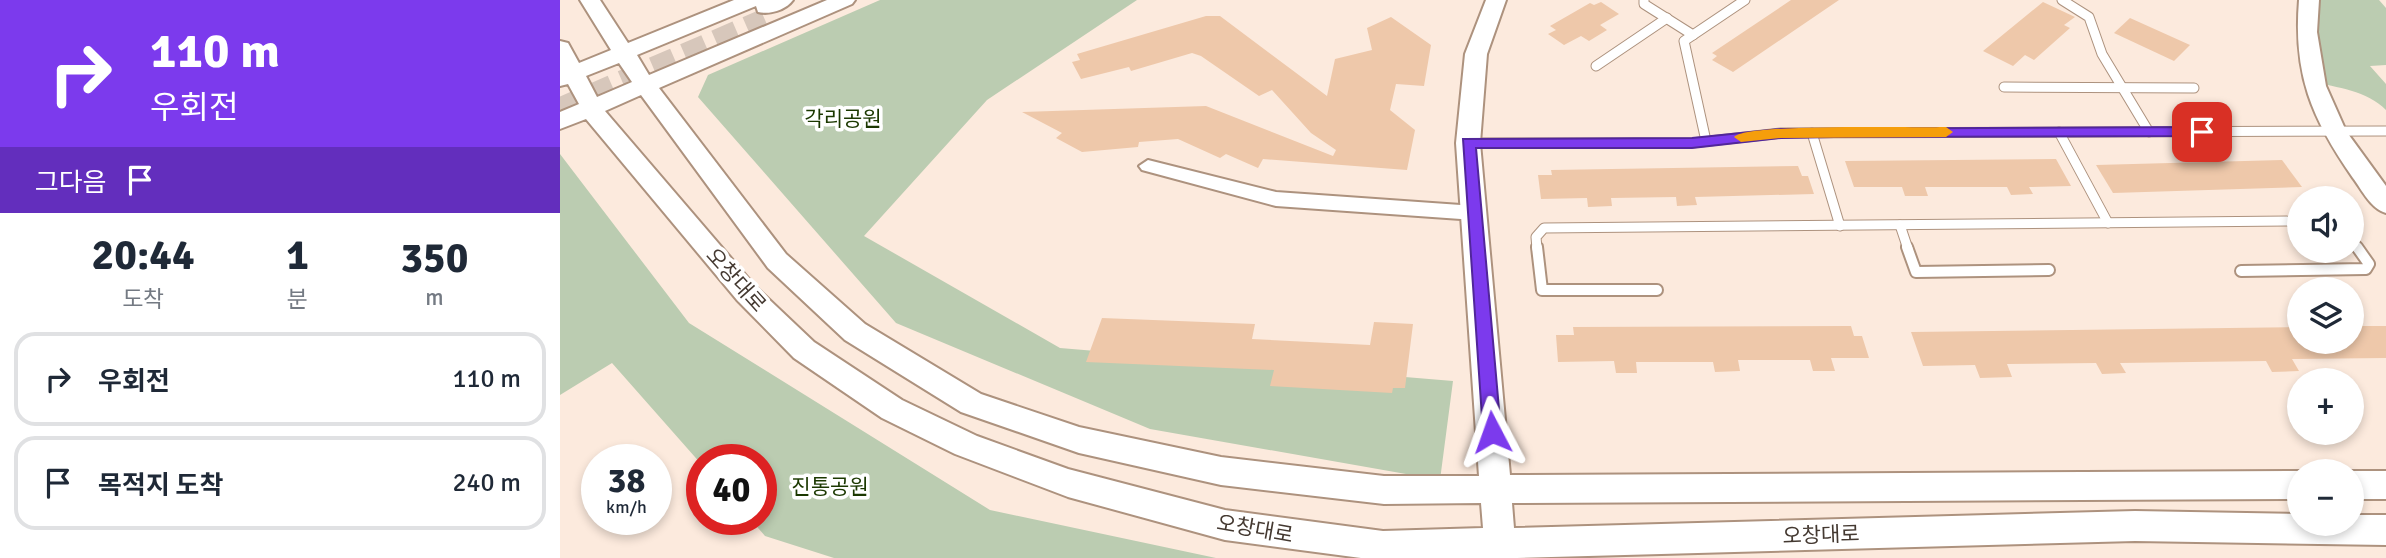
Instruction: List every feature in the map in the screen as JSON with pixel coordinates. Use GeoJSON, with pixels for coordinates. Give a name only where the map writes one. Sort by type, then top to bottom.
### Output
{"type":"FeatureCollection","features":[{"type":"Feature","properties":{"kind":"main road","name":"오창대로"},"geometry":{"type":"LineString","coordinates":[[590,0],[644,85],[777,261],[855,332],[971,403],[1079,440],[1221,471],[1384,490],[1496,487],[2287,485]]}},
{"type":"Feature","properties":{"kind":"main road"},"geometry":{"type":"LineString","coordinates":[[566,77],[622,53],[762,11],[813,0]]}},
{"type":"Feature","properties":{"kind":"main road"},"geometry":{"type":"LineString","coordinates":[[560,121],[644,85],[762,11],[845,0]]}},
{"type":"Feature","properties":{"kind":"main road"},"geometry":{"type":"LineString","coordinates":[[1496,0],[1476,54],[1468,143],[1501,551]]}},
{"type":"Feature","properties":{"kind":"main road"},"geometry":{"type":"LineString","coordinates":[[2309,0],[2305,50],[2312,82],[2334,131],[2386,204]]}},
{"type":"Feature","properties":{"kind":"main road","name":"오창대로"},"geometry":{"type":"LineString","coordinates":[[560,48],[566,77],[590,108],[746,293],[804,350],[892,409],[966,445],[1068,483],[1225,525],[1383,546],[1501,551],[2135,526],[2386,530]]}},
{"type":"Feature","properties":{"kind":"main road"},"geometry":{"type":"LineString","coordinates":[[2364,485],[2386,485]]}},
{"type":"Feature","properties":{"kind":"street"},"geometry":{"type":"LineString","coordinates":[[1147,166],[1276,199],[1475,213]]}},
{"type":"Feature","properties":{"kind":"lane"},"geometry":{"type":"LineString","coordinates":[[1644,0],[1644,4],[1693,35]]}},
{"type":"Feature","properties":{"kind":"lane"},"geometry":{"type":"LineString","coordinates":[[1706,141],[1684,41],[1745,0]]}},
{"type":"Feature","properties":{"kind":"lane"},"geometry":{"type":"LineString","coordinates":[[2062,0],[2089,17],[2096,41],[2149,132]]}},
{"type":"Feature","properties":{"kind":"lane"},"geometry":{"type":"LineString","coordinates":[[1596,66],[1667,19]]}},
{"type":"Feature","properties":{"kind":"lane"},"geometry":{"type":"LineString","coordinates":[[2004,87],[2194,88]]}},
{"type":"Feature","properties":{"kind":"lane"},"geometry":{"type":"LineString","coordinates":[[1468,143],[1706,141],[1812,133],[2386,131]]}},
{"type":"Feature","properties":{"kind":"lane"},"geometry":{"type":"LineString","coordinates":[[2059,132],[2108,223]]}},
{"type":"Feature","properties":{"kind":"lane"},"geometry":{"type":"LineString","coordinates":[[1812,133],[1840,226]]}},
{"type":"Feature","properties":{"kind":"lane"},"geometry":{"type":"LineString","coordinates":[[1657,290],[1542,290],[1536,237],[1544,228],[2287,221]]}},
{"type":"Feature","properties":{"kind":"lane"},"geometry":{"type":"LineString","coordinates":[[1900,225],[1916,272],[2049,270]]}},
{"type":"Feature","properties":{"kind":"lane"},"geometry":{"type":"LineString","coordinates":[[2241,271],[2366,269],[2369,264],[2364,257]]}},
{"type":"Feature","properties":{"kind":"green space","name":"각리공원"},"geometry":{"type":"Polygon","coordinates":[[[880,0],[1137,0],[987,100],[864,236],[1060,348],[1453,381],[1440,480],[1150,429],[896,323],[698,97],[708,75],[880,0]]]}},
{"type":"Feature","properties":{"kind":"green space"},"geometry":{"type":"Polygon","coordinates":[[[2309,0],[2379,0],[2386,8],[2386,65],[2370,66],[2386,84],[2386,110],[2361,94],[2312,82],[2309,0]]]}},
{"type":"Feature","properties":{"kind":"green space","name":"진통공원"},"geometry":{"type":"Polygon","coordinates":[[[560,154],[689,323],[990,510],[1216,558],[834,558],[764,535],[777,535],[777,444],[686,444],[686,447],[612,363],[560,395],[560,154]]]}},
{"type":"Feature","properties":{"kind":"building"},"geometry":{"type":"Polygon","coordinates":[[[1791,0],[1839,0],[1733,72],[1712,60],[1717,56],[1712,53],[1791,0]]]}},
{"type":"Feature","properties":{"kind":"building"},"geometry":{"type":"Polygon","coordinates":[[[1601,2],[1619,14],[1600,25],[1607,30],[1589,41],[1581,36],[1564,45],[1548,34],[1556,30],[1550,26],[1590,3],[1594,5],[1601,2]]]}},
{"type":"Feature","properties":{"kind":"building"},"geometry":{"type":"Polygon","coordinates":[[[2043,2],[2075,17],[2064,25],[2070,28],[2034,60],[2025,55],[2013,66],[1983,51],[2043,2]]]}},
{"type":"Feature","properties":{"kind":"building"},"geometry":{"type":"Polygon","coordinates":[[[1206,16],[1220,16],[1327,96],[1335,59],[1372,50],[1367,28],[1391,17],[1431,45],[1424,86],[1396,84],[1390,110],[1415,130],[1407,170],[1263,159],[1258,168],[1226,154],[1220,158],[1178,139],[1139,142],[1138,147],[1082,152],[1056,138],[1062,133],[1022,112],[1206,106],[1333,156],[1336,150],[1311,133],[1272,90],[1259,96],[1201,56],[1192,53],[1131,71],[1129,67],[1081,79],[1072,62],[1080,60],[1077,54],[1206,16]]]}},
{"type":"Feature","properties":{"kind":"building"},"geometry":{"type":"Polygon","coordinates":[[[2130,18],[2190,45],[2174,61],[2114,33],[2130,18]]]}},
{"type":"Feature","properties":{"kind":"building"},"geometry":{"type":"Polygon","coordinates":[[[2056,159],[2071,186],[2029,187],[2033,194],[2011,195],[2007,187],[1925,187],[1928,196],[1905,196],[1902,187],[1854,187],[1845,161],[2056,159]]]}},
{"type":"Feature","properties":{"kind":"building"},"geometry":{"type":"Polygon","coordinates":[[[2282,160],[2301,186],[2113,193],[2096,165],[2282,160]]]}},
{"type":"Feature","properties":{"kind":"building"},"geometry":{"type":"Polygon","coordinates":[[[1798,166],[1802,176],[1808,176],[1814,194],[1695,197],[1697,205],[1677,206],[1676,197],[1611,198],[1612,206],[1588,207],[1587,198],[1541,199],[1538,175],[1552,175],[1551,170],[1798,166]]]}},
{"type":"Feature","properties":{"kind":"building"},"geometry":{"type":"Polygon","coordinates":[[[1102,318],[1255,324],[1252,339],[1370,345],[1374,322],[1413,324],[1405,388],[1393,388],[1392,393],[1270,386],[1274,370],[1086,362],[1102,318]]]}},
{"type":"Feature","properties":{"kind":"building"},"geometry":{"type":"Polygon","coordinates":[[[1851,326],[1854,336],[1862,336],[1869,358],[1831,358],[1835,371],[1813,371],[1810,360],[1738,360],[1740,371],[1715,372],[1713,362],[1636,362],[1637,373],[1616,373],[1614,361],[1558,362],[1556,335],[1574,335],[1573,327],[1851,326]]]}},
{"type":"Feature","properties":{"kind":"building"},"geometry":{"type":"Polygon","coordinates":[[[2364,326],[2386,326],[2386,358],[2292,359],[2297,368],[2272,372],[2266,361],[2120,363],[2126,373],[2102,374],[2096,363],[2007,364],[2012,377],[1980,378],[1975,365],[1923,366],[1911,332],[2287,327],[2287,354],[2364,354],[2364,326]]]}},
{"type":"Feature","properties":{"kind":"tunnel"},"geometry":{"type":"LineString","coordinates":[[560,109],[765,20]]}},
{"type":"Feature","properties":{"kind":"slow traffic"},"geometry":{"type":"LineString","coordinates":[[1741,137],[1781,133],[1946,132]]}},
{"type":"Feature","properties":{"kind":"route"},"geometry":{"type":"LineString","coordinates":[[1492,432],[1468,143],[1692,143],[1781,133],[1834,132],[2202,132]]}}]}
